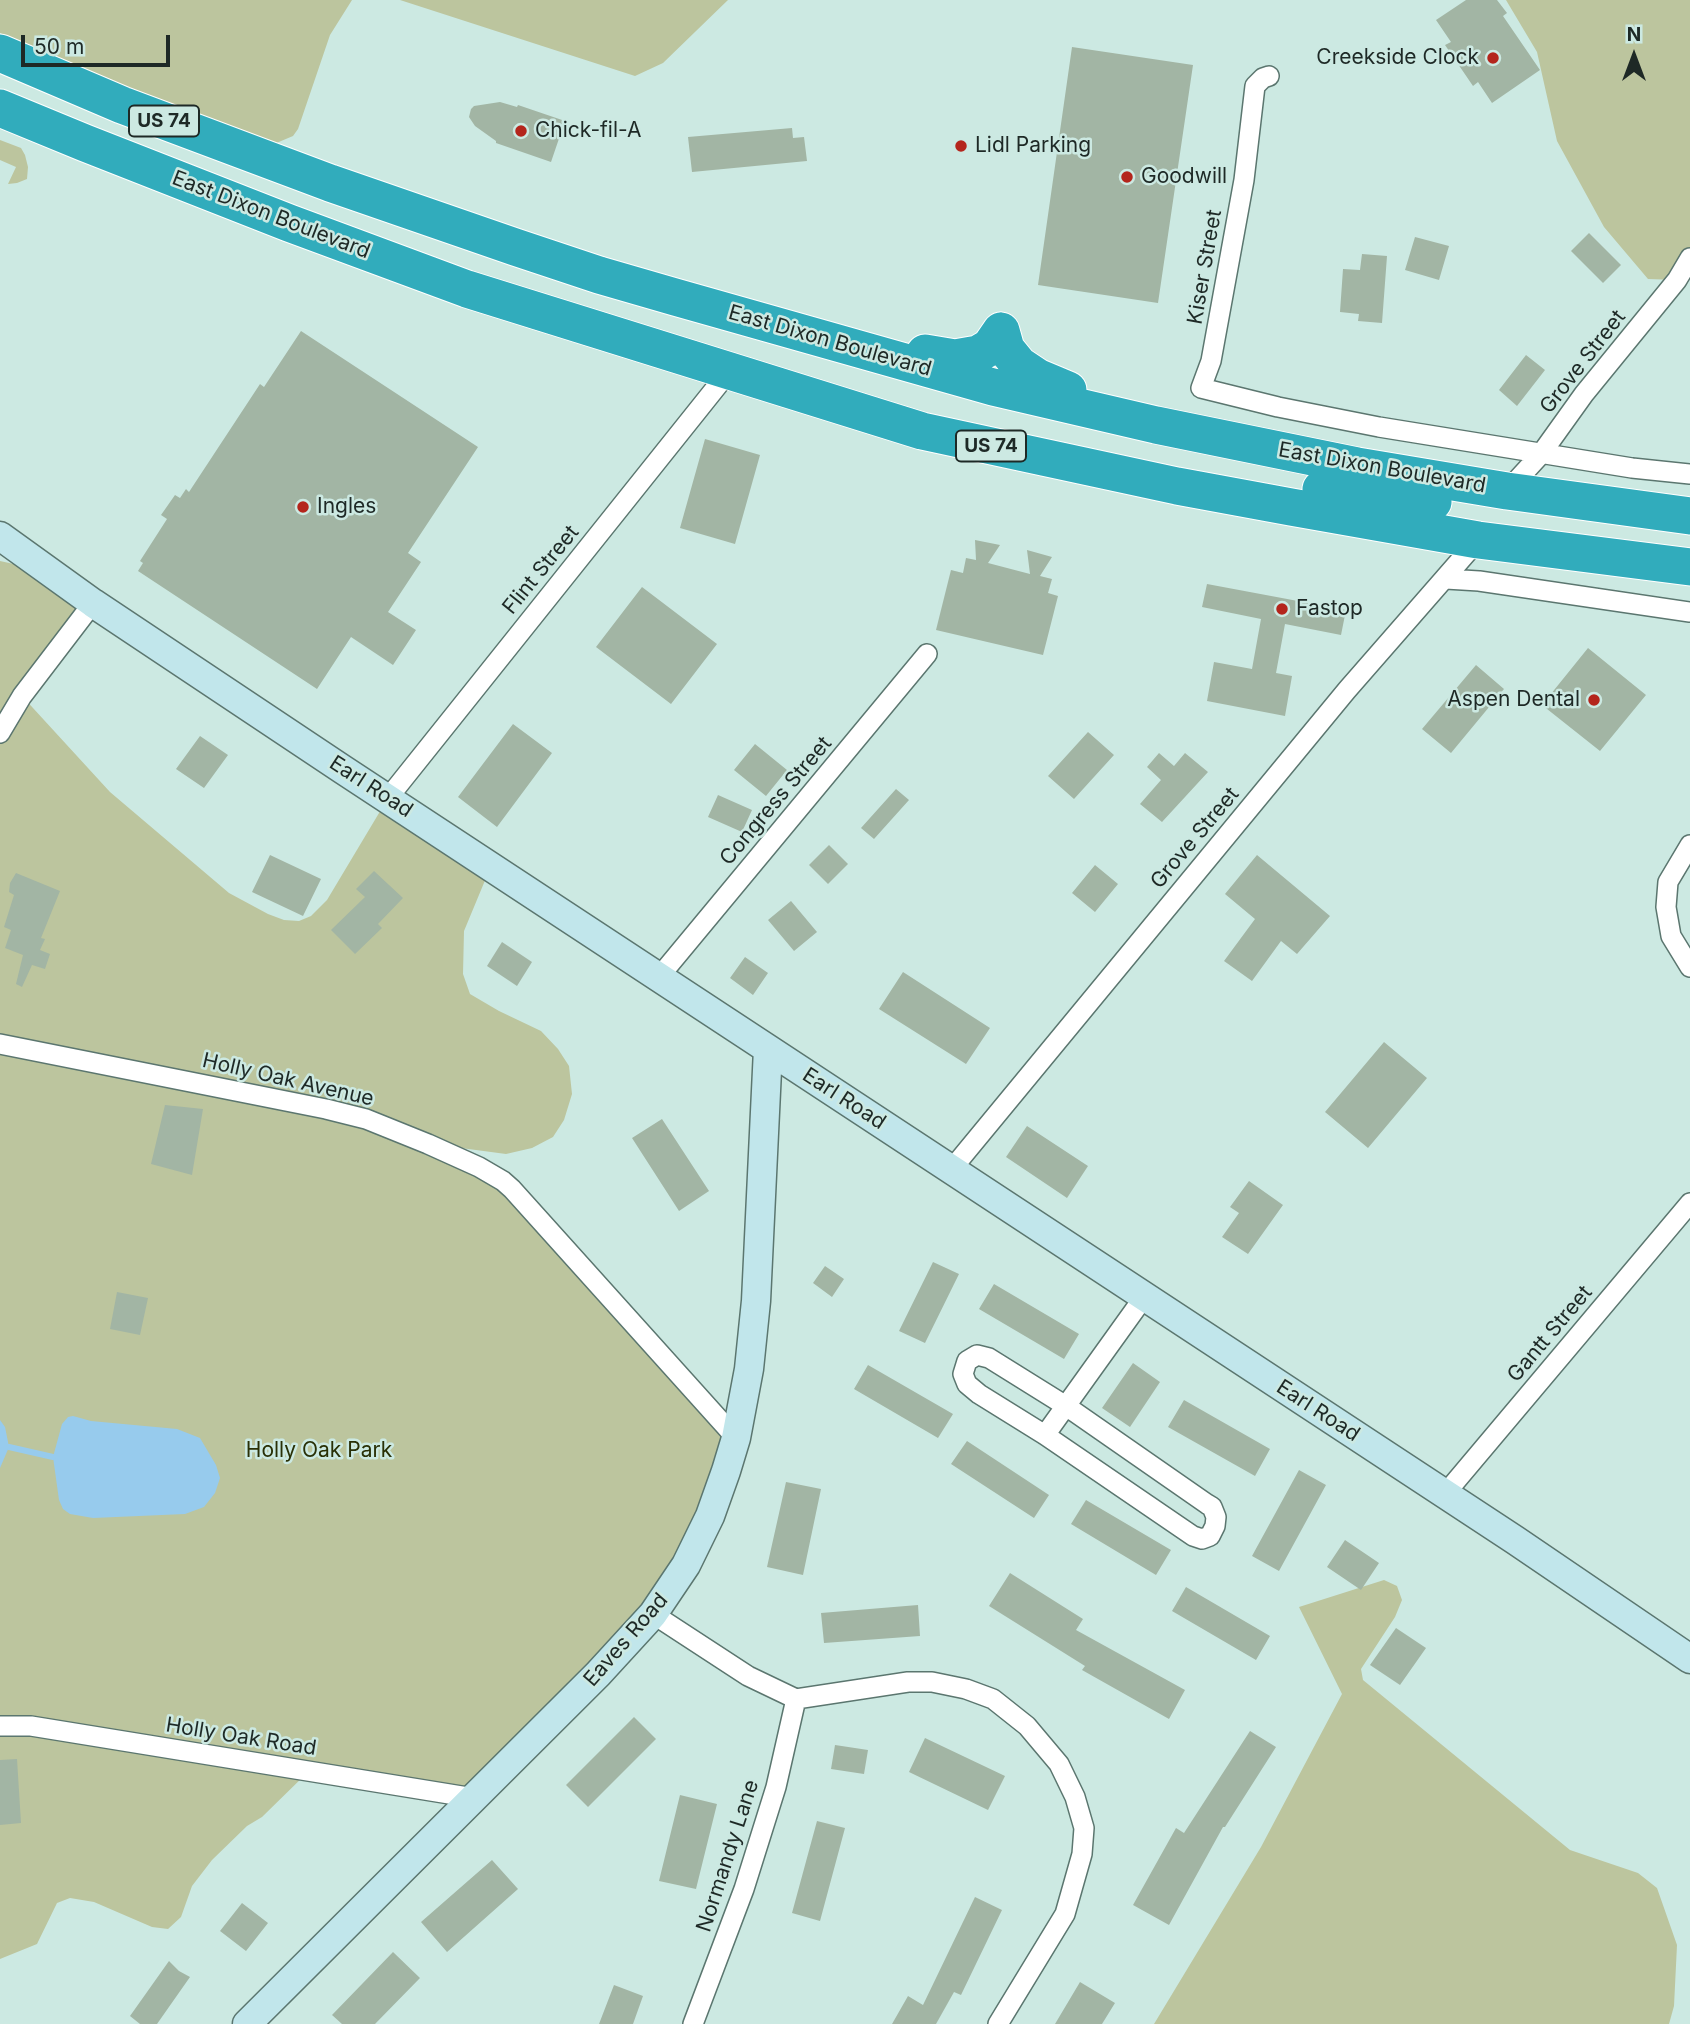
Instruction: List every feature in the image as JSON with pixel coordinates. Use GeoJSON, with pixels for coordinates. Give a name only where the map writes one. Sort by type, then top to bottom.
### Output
{"type":"FeatureCollection","features":[{"type":"Feature","properties":{"kind":"highway","name":"East Dixon Boulevard"},"geometry":{"type":"LineString","coordinates":[[0,53],[122,105],[330,183],[599,275],[993,387],[1156,425],[1357,466],[1507,491],[1690,516]]}},
{"type":"Feature","properties":{"kind":"highway","name":"East Dixon Boulevard"},"geometry":{"type":"LineString","coordinates":[[0,108],[85,144],[467,289],[922,431],[1177,486],[1478,540],[1690,568]]}},
{"type":"Feature","properties":{"kind":"highway"},"geometry":{"type":"LineString","coordinates":[[786,328],[955,358],[985,351],[1001,331],[1006,349],[1013,359],[1037,377],[1055,386],[1149,414],[1156,425]]}},
{"type":"Feature","properties":{"kind":"highway"},"geometry":{"type":"LineString","coordinates":[[1177,486],[1244,481],[1457,505],[1487,502],[1507,491]]}},
{"type":"Feature","properties":{"kind":"highway"},"geometry":{"type":"LineString","coordinates":[[1478,540],[1491,527],[1502,521],[1514,520],[1534,520],[1619,532],[1690,535]]}},
{"type":"Feature","properties":{"kind":"main road","name":"Earl Road"},"geometry":{"type":"LineString","coordinates":[[0,537],[93,603],[342,769],[1445,1494],[1690,1660]]}},
{"type":"Feature","properties":{"kind":"main road","name":"Eaves Road"},"geometry":{"type":"LineString","coordinates":[[259,2020],[598,1674],[653,1614],[686,1565],[709,1516],[736,1438],[749,1369],[756,1300],[768,1049]]}},
{"type":"Feature","properties":{"kind":"street","name":"Kiser Street"},"geometry":{"type":"LineString","coordinates":[[1201,388],[1211,361],[1244,180],[1255,86],[1269,76]]}},
{"type":"Feature","properties":{"kind":"street","name":"Grove Street"},"geometry":{"type":"LineString","coordinates":[[1507,491],[1541,454],[1584,394],[1677,279],[1690,258]]}},
{"type":"Feature","properties":{"kind":"street","name":"Flint Street"},"geometry":{"type":"LineString","coordinates":[[388,798],[730,370]]}},
{"type":"Feature","properties":{"kind":"street","name":"East Dixon Boulevard"},"geometry":{"type":"LineString","coordinates":[[1201,388],[1379,427],[1632,468],[1690,474]]}},
{"type":"Feature","properties":{"kind":"street","name":"Grove Street"},"geometry":{"type":"LineString","coordinates":[[951,1170],[1347,690],[1478,540]]}},
{"type":"Feature","properties":{"kind":"street"},"geometry":{"type":"LineString","coordinates":[[1446,579],[1479,581],[1690,612]]}},
{"type":"Feature","properties":{"kind":"street"},"geometry":{"type":"LineString","coordinates":[[0,733],[22,696],[93,603]]}},
{"type":"Feature","properties":{"kind":"street","name":"Congress Street"},"geometry":{"type":"LineString","coordinates":[[659,977],[927,654]]}},
{"type":"Feature","properties":{"kind":"street"},"geometry":{"type":"LineString","coordinates":[[1690,845],[1668,882],[1666,907],[1671,936],[1690,967]]}},
{"type":"Feature","properties":{"kind":"street","name":"Holly Oak Avenue"},"geometry":{"type":"LineString","coordinates":[[0,1044],[366,1119],[479,1167],[512,1189],[736,1438]]}},
{"type":"Feature","properties":{"kind":"street","name":"Gantt Street"},"geometry":{"type":"LineString","coordinates":[[1445,1494],[1690,1203]]}},
{"type":"Feature","properties":{"kind":"street"},"geometry":{"type":"LineString","coordinates":[[1045,1435],[1144,1297]]}},
{"type":"Feature","properties":{"kind":"street"},"geometry":{"type":"LineString","coordinates":[[977,1355],[989,1358],[1066,1406],[1212,1507],[1216,1521],[1210,1536],[1202,1539],[1193,1536],[1045,1435],[967,1384],[963,1374],[967,1361],[977,1355]]}},
{"type":"Feature","properties":{"kind":"street"},"geometry":{"type":"LineString","coordinates":[[653,1614],[748,1676],[796,1699],[908,1682],[932,1682],[966,1689],[993,1699],[1027,1726],[1059,1764],[1075,1797],[1084,1828],[1082,1854],[1065,1914],[998,2024]]}},
{"type":"Feature","properties":{"kind":"street","name":"Normandy Lane"},"geometry":{"type":"LineString","coordinates":[[693,2024],[744,1889],[776,1787],[796,1699]]}},
{"type":"Feature","properties":{"kind":"street","name":"Holly Oak Road"},"geometry":{"type":"LineString","coordinates":[[0,1726],[31,1726],[474,1798]]}},
{"type":"Feature","properties":{"kind":"green space"},"geometry":{"type":"Polygon","coordinates":[[[0,0],[352,0],[330,35],[298,129],[293,136],[274,144],[249,143],[0,33],[0,0]]]}},
{"type":"Feature","properties":{"kind":"green space"},"geometry":{"type":"Polygon","coordinates":[[[400,0],[728,0],[663,63],[635,76],[400,0]]]}},
{"type":"Feature","properties":{"kind":"green space"},"geometry":{"type":"Polygon","coordinates":[[[1506,0],[1690,0],[1690,258],[1677,280],[1648,279],[1604,227],[1557,141],[1537,52],[1506,0]]]}},
{"type":"Feature","properties":{"kind":"green space"},"geometry":{"type":"Polygon","coordinates":[[[0,140],[21,148],[28,167],[27,179],[8,184],[16,167],[0,160],[0,140]]]}},
{"type":"Feature","properties":{"kind":"green space","name":"Holly Oak Park"},"geometry":{"type":"Polygon","coordinates":[[[0,561],[50,572],[94,603],[22,696],[110,792],[229,893],[284,920],[299,921],[311,916],[327,900],[388,798],[491,866],[464,931],[463,974],[470,994],[541,1031],[569,1066],[572,1094],[564,1120],[553,1137],[532,1148],[506,1154],[431,1144],[479,1167],[736,1438],[686,1565],[474,1798],[309,1771],[262,1817],[247,1826],[212,1860],[192,1886],[181,1917],[168,1929],[152,1927],[94,1902],[70,1898],[57,1903],[37,1944],[0,1959],[0,561]]]}},
{"type":"Feature","properties":{"kind":"green space"},"geometry":{"type":"Polygon","coordinates":[[[1384,1580],[1397,1586],[1402,1600],[1395,1617],[1361,1669],[1363,1680],[1570,1850],[1638,1873],[1657,1888],[1677,1945],[1674,2006],[1669,2024],[1154,2024],[1261,1847],[1342,1694],[1299,1607],[1384,1580]]]}},
{"type":"Feature","properties":{"kind":"water"},"geometry":{"type":"Polygon","coordinates":[[[68,1417],[91,1421],[177,1429],[200,1438],[216,1465],[220,1478],[215,1493],[204,1507],[185,1514],[93,1518],[70,1514],[63,1509],[59,1500],[53,1457],[62,1424],[68,1417]]]}},
{"type":"Feature","properties":{"kind":"water"},"geometry":{"type":"Polygon","coordinates":[[[0,1420],[5,1427],[9,1447],[0,1468],[0,1420]]]}},
{"type":"Feature","properties":{"kind":"building","name":"Creekside Clock"},"geometry":{"type":"Polygon","coordinates":[[[1466,0],[1497,0],[1507,13],[1503,16],[1540,70],[1492,103],[1478,82],[1473,86],[1445,45],[1451,42],[1436,20],[1466,0]]]}},
{"type":"Feature","properties":{"kind":"building","name":"Goodwill"},"geometry":{"type":"Polygon","coordinates":[[[1072,47],[1193,65],[1158,303],[1038,285],[1072,47]]]}},
{"type":"Feature","properties":{"kind":"building","name":"Chick-fil-A"},"geometry":{"type":"Polygon","coordinates":[[[500,102],[517,107],[518,105],[565,121],[551,162],[496,143],[475,126],[469,117],[474,106],[500,102]]]}},
{"type":"Feature","properties":{"kind":"building"},"geometry":{"type":"Polygon","coordinates":[[[792,128],[793,138],[804,137],[807,161],[692,172],[688,137],[792,128]]]}},
{"type":"Feature","properties":{"kind":"building"},"geometry":{"type":"Polygon","coordinates":[[[1589,233],[1621,265],[1603,283],[1571,251],[1589,233]]]}},
{"type":"Feature","properties":{"kind":"building"},"geometry":{"type":"Polygon","coordinates":[[[1415,237],[1449,246],[1439,280],[1405,270],[1415,237]]]}},
{"type":"Feature","properties":{"kind":"building"},"geometry":{"type":"Polygon","coordinates":[[[1362,254],[1387,256],[1382,323],[1358,321],[1359,314],[1340,312],[1343,269],[1360,270],[1362,254]]]}},
{"type":"Feature","properties":{"kind":"building","name":"Ingles"},"geometry":{"type":"Polygon","coordinates":[[[301,331],[478,447],[408,553],[421,562],[388,612],[416,630],[393,665],[351,637],[317,689],[138,571],[143,563],[140,561],[167,519],[161,515],[175,495],[180,498],[186,489],[189,492],[260,384],[264,387],[301,331]]]}},
{"type":"Feature","properties":{"kind":"building"},"geometry":{"type":"Polygon","coordinates":[[[1526,355],[1545,370],[1517,406],[1499,390],[1526,355]]]}},
{"type":"Feature","properties":{"kind":"building"},"geometry":{"type":"Polygon","coordinates":[[[705,439],[760,455],[735,544],[680,528],[705,439]]]}},
{"type":"Feature","properties":{"kind":"building"},"geometry":{"type":"Polygon","coordinates":[[[975,540],[1000,545],[988,563],[1030,574],[1027,550],[1052,557],[1040,576],[1052,579],[1048,593],[1058,596],[1043,655],[936,630],[951,570],[963,573],[966,558],[976,560],[975,540]]]}},
{"type":"Feature","properties":{"kind":"building"},"geometry":{"type":"Polygon","coordinates":[[[1207,584],[1346,610],[1341,635],[1285,624],[1276,673],[1292,676],[1285,716],[1207,701],[1214,662],[1252,669],[1261,619],[1202,607],[1207,584]]]}},
{"type":"Feature","properties":{"kind":"building"},"geometry":{"type":"Polygon","coordinates":[[[642,587],[717,644],[671,704],[596,647],[642,587]]]}},
{"type":"Feature","properties":{"kind":"building","name":"Aspen Dental"},"geometry":{"type":"Polygon","coordinates":[[[1588,648],[1646,695],[1600,751],[1542,705],[1588,648]]]}},
{"type":"Feature","properties":{"kind":"building"},"geometry":{"type":"Polygon","coordinates":[[[1476,665],[1504,689],[1451,753],[1422,729],[1476,665]]]}},
{"type":"Feature","properties":{"kind":"building"},"geometry":{"type":"Polygon","coordinates":[[[513,724],[552,753],[497,827],[458,797],[513,724]]]}},
{"type":"Feature","properties":{"kind":"building"},"geometry":{"type":"Polygon","coordinates":[[[1088,732],[1114,755],[1074,799],[1048,776],[1088,732]]]}},
{"type":"Feature","properties":{"kind":"building"},"geometry":{"type":"Polygon","coordinates":[[[200,736],[228,755],[204,788],[176,769],[200,736]]]}},
{"type":"Feature","properties":{"kind":"building"},"geometry":{"type":"Polygon","coordinates":[[[755,744],[787,770],[766,796],[734,770],[755,744]]]}},
{"type":"Feature","properties":{"kind":"building"},"geometry":{"type":"Polygon","coordinates":[[[1159,753],[1174,766],[1185,753],[1208,772],[1162,822],[1140,804],[1161,780],[1147,767],[1159,753]]]}},
{"type":"Feature","properties":{"kind":"building"},"geometry":{"type":"Polygon","coordinates":[[[896,789],[909,800],[874,839],[861,828],[896,789]]]}},
{"type":"Feature","properties":{"kind":"building"},"geometry":{"type":"Polygon","coordinates":[[[718,795],[752,810],[742,832],[708,817],[718,795]]]}},
{"type":"Feature","properties":{"kind":"building"},"geometry":{"type":"Polygon","coordinates":[[[829,845],[848,864],[828,884],[809,865],[829,845]]]}},
{"type":"Feature","properties":{"kind":"building"},"geometry":{"type":"Polygon","coordinates":[[[270,855],[321,879],[303,916],[252,892],[270,855]]]}},
{"type":"Feature","properties":{"kind":"building"},"geometry":{"type":"Polygon","coordinates":[[[1257,855],[1330,916],[1297,954],[1281,941],[1252,981],[1224,961],[1255,919],[1225,894],[1257,855]]]}},
{"type":"Feature","properties":{"kind":"building"},"geometry":{"type":"Polygon","coordinates":[[[1095,865],[1118,884],[1095,912],[1072,893],[1095,865]]]}},
{"type":"Feature","properties":{"kind":"building"},"geometry":{"type":"Polygon","coordinates":[[[374,871],[403,898],[378,924],[382,928],[355,954],[331,930],[365,897],[356,889],[374,871]]]}},
{"type":"Feature","properties":{"kind":"building"},"geometry":{"type":"Polygon","coordinates":[[[16,873],[60,891],[41,938],[45,939],[40,950],[50,954],[45,969],[32,965],[22,987],[16,984],[23,955],[5,948],[11,930],[4,927],[14,895],[9,892],[10,883],[16,873]]]}},
{"type":"Feature","properties":{"kind":"building"},"geometry":{"type":"Polygon","coordinates":[[[791,901],[817,932],[794,951],[768,920],[791,901]]]}},
{"type":"Feature","properties":{"kind":"building"},"geometry":{"type":"Polygon","coordinates":[[[502,942],[532,962],[517,986],[487,966],[502,942]]]}},
{"type":"Feature","properties":{"kind":"building"},"geometry":{"type":"Polygon","coordinates":[[[745,957],[768,973],[753,995],[730,978],[745,957]]]}},
{"type":"Feature","properties":{"kind":"building"},"geometry":{"type":"Polygon","coordinates":[[[903,972],[990,1028],[966,1064],[879,1009],[903,972]]]}},
{"type":"Feature","properties":{"kind":"building"},"geometry":{"type":"Polygon","coordinates":[[[1384,1042],[1427,1078],[1368,1148],[1325,1112],[1384,1042]]]}},
{"type":"Feature","properties":{"kind":"building"},"geometry":{"type":"Polygon","coordinates":[[[165,1105],[203,1109],[192,1175],[151,1164],[165,1105]]]}},
{"type":"Feature","properties":{"kind":"building"},"geometry":{"type":"Polygon","coordinates":[[[662,1119],[709,1191],[679,1211],[632,1138],[662,1119]]]}},
{"type":"Feature","properties":{"kind":"building"},"geometry":{"type":"Polygon","coordinates":[[[1027,1126],[1088,1166],[1067,1198],[1006,1157],[1027,1126]]]}},
{"type":"Feature","properties":{"kind":"building"},"geometry":{"type":"Polygon","coordinates":[[[1249,1181],[1283,1205],[1248,1254],[1222,1237],[1239,1213],[1230,1207],[1249,1181]]]}},
{"type":"Feature","properties":{"kind":"building"},"geometry":{"type":"Polygon","coordinates":[[[933,1262],[959,1274],[925,1343],[899,1331],[933,1262]]]}},
{"type":"Feature","properties":{"kind":"building"},"geometry":{"type":"Polygon","coordinates":[[[825,1266],[844,1279],[832,1297],[813,1283],[825,1266]]]}},
{"type":"Feature","properties":{"kind":"building"},"geometry":{"type":"Polygon","coordinates":[[[994,1284],[1079,1334],[1064,1359],[979,1309],[994,1284]]]}},
{"type":"Feature","properties":{"kind":"building"},"geometry":{"type":"Polygon","coordinates":[[[117,1292],[148,1298],[140,1335],[110,1329],[117,1292]]]}},
{"type":"Feature","properties":{"kind":"building"},"geometry":{"type":"Polygon","coordinates":[[[1133,1363],[1160,1382],[1130,1427],[1102,1408],[1133,1363]]]}},
{"type":"Feature","properties":{"kind":"building"},"geometry":{"type":"Polygon","coordinates":[[[868,1365],[953,1414],[938,1438],[854,1389],[868,1365]]]}},
{"type":"Feature","properties":{"kind":"building"},"geometry":{"type":"Polygon","coordinates":[[[1184,1400],[1270,1449],[1255,1476],[1168,1427],[1184,1400]]]}},
{"type":"Feature","properties":{"kind":"building"},"geometry":{"type":"Polygon","coordinates":[[[967,1441],[1049,1495],[1034,1518],[951,1464],[967,1441]]]}},
{"type":"Feature","properties":{"kind":"building"},"geometry":{"type":"Polygon","coordinates":[[[1299,1470],[1326,1485],[1279,1571],[1252,1556],[1299,1470]]]}},
{"type":"Feature","properties":{"kind":"building"},"geometry":{"type":"Polygon","coordinates":[[[786,1482],[821,1489],[803,1575],[767,1567],[786,1482]]]}},
{"type":"Feature","properties":{"kind":"building"},"geometry":{"type":"Polygon","coordinates":[[[1086,1500],[1171,1550],[1156,1575],[1071,1524],[1086,1500]]]}},
{"type":"Feature","properties":{"kind":"building"},"geometry":{"type":"Polygon","coordinates":[[[1345,1540],[1379,1563],[1361,1590],[1327,1567],[1345,1540]]]}},
{"type":"Feature","properties":{"kind":"building"},"geometry":{"type":"Polygon","coordinates":[[[1010,1573],[1083,1619],[1076,1630],[1185,1690],[1169,1719],[1082,1670],[1085,1666],[989,1606],[1010,1573]]]}},
{"type":"Feature","properties":{"kind":"building"},"geometry":{"type":"Polygon","coordinates":[[[1186,1587],[1270,1636],[1256,1660],[1172,1611],[1186,1587]]]}},
{"type":"Feature","properties":{"kind":"building"},"geometry":{"type":"Polygon","coordinates":[[[918,1605],[920,1636],[824,1643],[821,1613],[918,1605]]]}},
{"type":"Feature","properties":{"kind":"building"},"geometry":{"type":"Polygon","coordinates":[[[1396,1628],[1426,1648],[1400,1685],[1370,1665],[1396,1628]]]}},
{"type":"Feature","properties":{"kind":"building"},"geometry":{"type":"Polygon","coordinates":[[[634,1717],[656,1739],[588,1807],[566,1785],[634,1717]]]}},
{"type":"Feature","properties":{"kind":"building"},"geometry":{"type":"Polygon","coordinates":[[[1250,1731],[1276,1747],[1223,1827],[1169,1925],[1133,1905],[1176,1828],[1184,1833],[1250,1731]]]}},
{"type":"Feature","properties":{"kind":"building"},"geometry":{"type":"Polygon","coordinates":[[[925,1738],[1005,1776],[988,1810],[909,1772],[925,1738]]]}},
{"type":"Feature","properties":{"kind":"building"},"geometry":{"type":"Polygon","coordinates":[[[835,1745],[868,1750],[864,1774],[831,1769],[835,1745]]]}},
{"type":"Feature","properties":{"kind":"building"},"geometry":{"type":"Polygon","coordinates":[[[17,1759],[21,1823],[0,1825],[0,1760],[17,1759]]]}},
{"type":"Feature","properties":{"kind":"building"},"geometry":{"type":"Polygon","coordinates":[[[680,1795],[717,1804],[696,1889],[659,1881],[680,1795]]]}},
{"type":"Feature","properties":{"kind":"building"},"geometry":{"type":"Polygon","coordinates":[[[817,1821],[845,1828],[820,1921],[792,1913],[817,1821]]]}},
{"type":"Feature","properties":{"kind":"building"},"geometry":{"type":"Polygon","coordinates":[[[492,1860],[518,1889],[447,1952],[421,1922],[492,1860]]]}},
{"type":"Feature","properties":{"kind":"building"},"geometry":{"type":"Polygon","coordinates":[[[975,1897],[1002,1910],[961,1995],[954,1992],[936,2024],[892,2024],[908,1996],[923,2005],[975,1897]]]}},
{"type":"Feature","properties":{"kind":"building"},"geometry":{"type":"Polygon","coordinates":[[[242,1903],[268,1923],[246,1951],[220,1931],[242,1903]]]}},
{"type":"Feature","properties":{"kind":"building"},"geometry":{"type":"Polygon","coordinates":[[[393,1952],[420,1978],[375,2024],[342,2024],[332,2015],[393,1952]]]}},
{"type":"Feature","properties":{"kind":"building"},"geometry":{"type":"Polygon","coordinates":[[[169,1961],[190,1977],[157,2024],[140,2024],[130,2016],[169,1961]]]}},
{"type":"Feature","properties":{"kind":"building"},"geometry":{"type":"Polygon","coordinates":[[[1080,1982],[1115,2003],[1102,2024],[1055,2024],[1080,1982]]]}},
{"type":"Feature","properties":{"kind":"building"},"geometry":{"type":"Polygon","coordinates":[[[614,1985],[643,1996],[633,2024],[599,2024],[614,1985]]]}},
{"type":"Feature","properties":{"kind":"waterway"},"geometry":{"type":"LineString","coordinates":[[9,1447],[53,1457]]}},
{"type":"Feature","properties":{"kind":"place","name":"Creekside Clock"},"geometry":{"type":"Point","coordinates":[1493,58]}},
{"type":"Feature","properties":{"kind":"place","name":"Chick-fil-A"},"geometry":{"type":"Point","coordinates":[521,131]}},
{"type":"Feature","properties":{"kind":"place","name":"Lidl Parking"},"geometry":{"type":"Point","coordinates":[961,146]}},
{"type":"Feature","properties":{"kind":"place","name":"Goodwill"},"geometry":{"type":"Point","coordinates":[1127,177]}},
{"type":"Feature","properties":{"kind":"place","name":"Ingles"},"geometry":{"type":"Point","coordinates":[303,507]}},
{"type":"Feature","properties":{"kind":"place","name":"Fastop"},"geometry":{"type":"Point","coordinates":[1282,609]}},
{"type":"Feature","properties":{"kind":"place","name":"Aspen Dental"},"geometry":{"type":"Point","coordinates":[1594,700]}}]}
